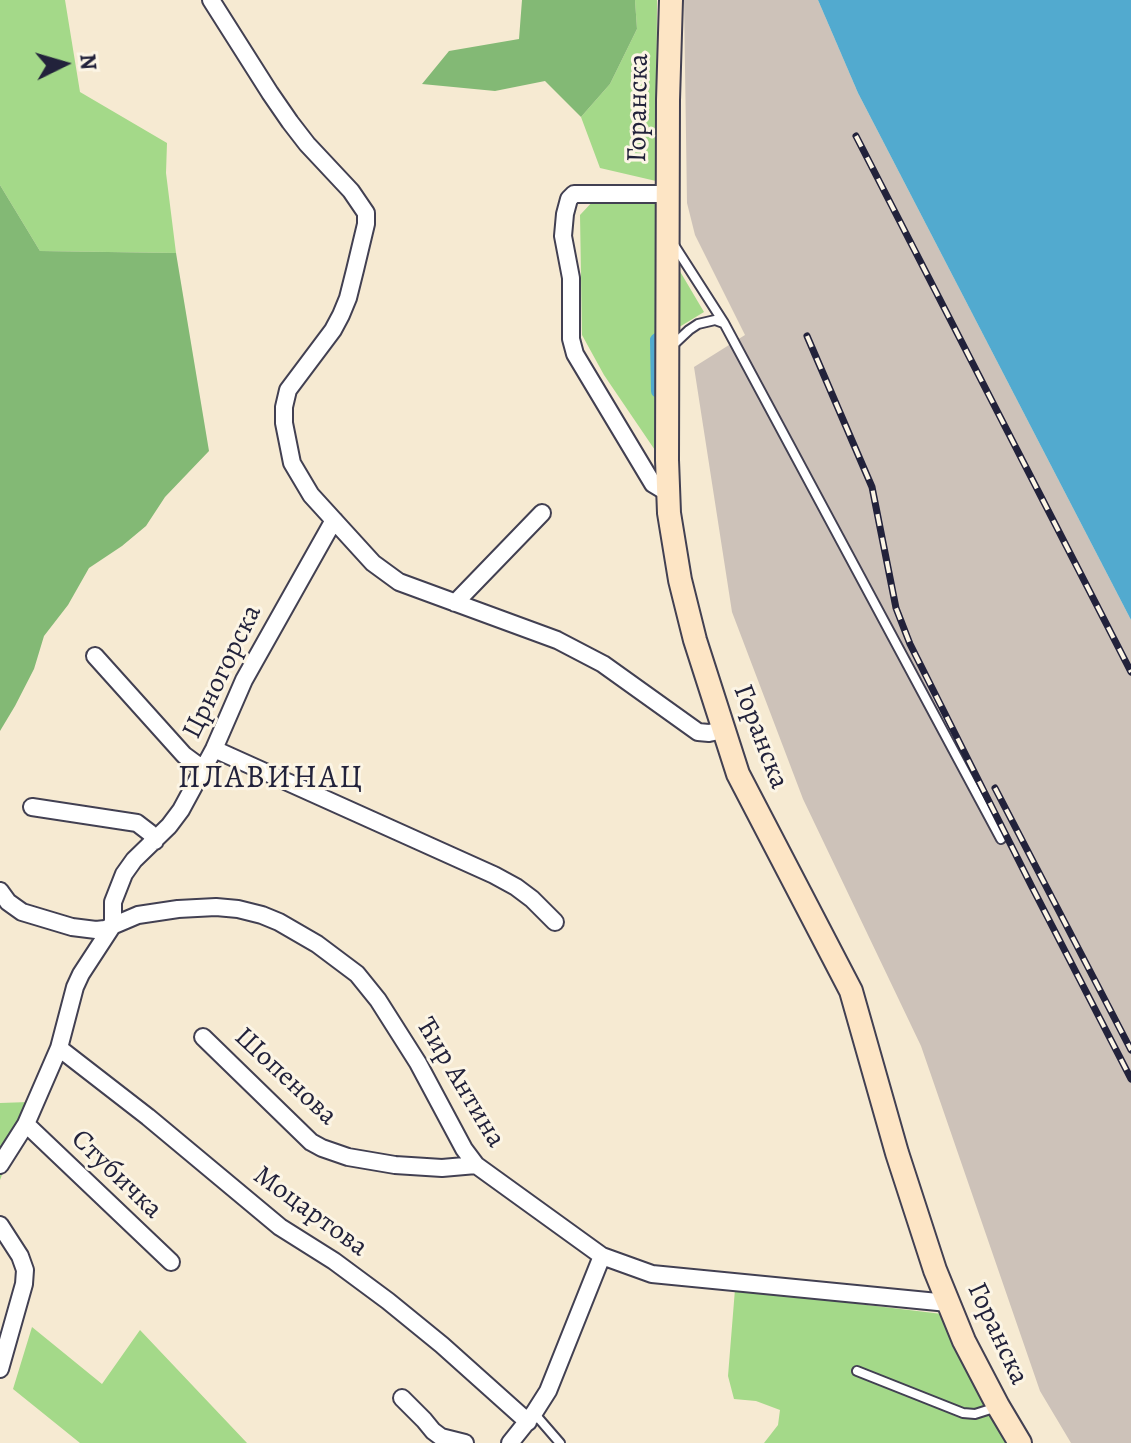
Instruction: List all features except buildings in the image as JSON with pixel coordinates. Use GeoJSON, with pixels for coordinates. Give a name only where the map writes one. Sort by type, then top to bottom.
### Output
{"type":"FeatureCollection","features":[{"type":"Feature","properties":{"kind":"main road","name":"Горанска"},"geometry":{"type":"LineString","coordinates":[[671,0],[668,493],[680,580],[695,640],[743,787],[851,991],[918,1220],[948,1303],[960,1333],[1020,1443]]}},
{"type":"Feature","properties":{"kind":"street"},"geometry":{"type":"LineString","coordinates":[[211,0],[283,113],[351,191],[366,213],[355,270],[341,315],[288,390],[284,407],[287,445],[292,463],[311,495],[373,563],[399,582],[542,634],[584,653],[629,681],[698,732],[723,730]]}},
{"type":"Feature","properties":{"kind":"street"},"geometry":{"type":"LineString","coordinates":[[668,493],[653,484],[575,354],[571,339],[571,278],[563,236],[565,214],[569,199],[574,194],[669,194]]}},
{"type":"Feature","properties":{"kind":"street"},"geometry":{"type":"LineString","coordinates":[[455,603],[542,513]]}},
{"type":"Feature","properties":{"kind":"street","name":"Црногорска"},"geometry":{"type":"LineString","coordinates":[[113,925],[113,902],[124,874],[181,810],[214,749],[244,680],[334,520]]}},
{"type":"Feature","properties":{"kind":"street"},"geometry":{"type":"LineString","coordinates":[[95,656],[184,755],[203,769]]}},
{"type":"Feature","properties":{"kind":"street"},"geometry":{"type":"LineString","coordinates":[[214,749],[494,875],[532,899],[555,922]]}},
{"type":"Feature","properties":{"kind":"street"},"geometry":{"type":"LineString","coordinates":[[32,807],[137,823],[155,841]]}},
{"type":"Feature","properties":{"kind":"street","name":"Ћир Антина"},"geometry":{"type":"LineString","coordinates":[[0,891],[8,902],[22,912],[90,930],[105,929],[138,915],[216,907],[262,915],[317,944],[357,974],[378,1000],[476,1165],[602,1256],[652,1274],[948,1303]]}},
{"type":"Feature","properties":{"kind":"street"},"geometry":{"type":"LineString","coordinates":[[0,1165],[26,1124],[59,1048],[81,974],[113,925]]}},
{"type":"Feature","properties":{"kind":"street","name":"Шопенова"},"geometry":{"type":"LineString","coordinates":[[203,1037],[311,1142],[322,1148],[348,1157],[395,1165],[442,1168],[476,1165]]}},
{"type":"Feature","properties":{"kind":"street","name":"Моцартова"},"geometry":{"type":"LineString","coordinates":[[59,1048],[280,1227],[334,1261],[388,1301],[531,1417]]}},
{"type":"Feature","properties":{"kind":"street","name":"Стубичка"},"geometry":{"type":"LineString","coordinates":[[26,1124],[171,1262]]}},
{"type":"Feature","properties":{"kind":"street"},"geometry":{"type":"LineString","coordinates":[[0,1225],[20,1256],[25,1270],[24,1284],[0,1369]]}},
{"type":"Feature","properties":{"kind":"street"},"geometry":{"type":"LineString","coordinates":[[510,1443],[548,1391],[602,1256]]}},
{"type":"Feature","properties":{"kind":"street"},"geometry":{"type":"LineString","coordinates":[[402,1398],[441,1437],[465,1443]]}},
{"type":"Feature","properties":{"kind":"lane"},"geometry":{"type":"LineString","coordinates":[[669,238],[724,323],[1001,839]]}},
{"type":"Feature","properties":{"kind":"lane"},"geometry":{"type":"LineString","coordinates":[[668,351],[698,324],[715,320],[724,323]]}},
{"type":"Feature","properties":{"kind":"lane"},"geometry":{"type":"LineString","coordinates":[[857,1371],[963,1413],[975,1414],[998,1406]]}},
{"type":"Feature","properties":{"kind":"lane"},"geometry":{"type":"LineString","coordinates":[[531,1417],[560,1443]]}},
{"type":"Feature","properties":{"kind":"shaded area"},"geometry":{"type":"Polygon","coordinates":[[[684,0],[818,0],[858,93],[1131,620],[1131,1443],[1071,1443],[1040,1391],[921,1046],[803,799],[732,612],[694,367],[745,335],[695,235],[687,203],[684,0]]]}},
{"type":"Feature","properties":{"kind":"green space"},"geometry":{"type":"Polygon","coordinates":[[[0,0],[65,0],[80,92],[167,143],[166,173],[176,253],[40,251],[0,185],[0,0]]]}},
{"type":"Feature","properties":{"kind":"green space"},"geometry":{"type":"Polygon","coordinates":[[[522,0],[635,0],[637,29],[610,84],[581,117],[545,81],[495,91],[422,84],[449,51],[519,39],[522,0]]]}},
{"type":"Feature","properties":{"kind":"green space"},"geometry":{"type":"Polygon","coordinates":[[[635,0],[657,0],[656,181],[600,168],[581,117],[610,84],[637,29],[635,0]]]}},
{"type":"Feature","properties":{"kind":"green space"},"geometry":{"type":"Polygon","coordinates":[[[0,185],[40,251],[176,253],[209,451],[165,497],[146,526],[89,568],[68,605],[44,636],[34,669],[0,731],[0,185]]]}},
{"type":"Feature","properties":{"kind":"green space"},"geometry":{"type":"Polygon","coordinates":[[[595,199],[658,202],[656,369],[661,459],[604,375],[582,335],[580,215],[595,199]]]}},
{"type":"Feature","properties":{"kind":"green space"},"geometry":{"type":"Polygon","coordinates":[[[678,268],[704,312],[676,329],[678,268]]]}},
{"type":"Feature","properties":{"kind":"green space"},"geometry":{"type":"Polygon","coordinates":[[[29,1102],[0,1180],[0,1103],[29,1102]]]}},
{"type":"Feature","properties":{"kind":"green space"},"geometry":{"type":"Polygon","coordinates":[[[735,1289],[942,1314],[1010,1443],[764,1443],[778,1425],[780,1410],[756,1401],[734,1399],[728,1376],[735,1289]]]}},
{"type":"Feature","properties":{"kind":"green space"},"geometry":{"type":"Polygon","coordinates":[[[32,1327],[102,1384],[140,1330],[247,1443],[80,1443],[13,1389],[32,1327]]]}},
{"type":"Feature","properties":{"kind":"water"},"geometry":{"type":"Polygon","coordinates":[[[818,0],[1131,0],[1131,620],[858,93],[818,0]]]}},
{"type":"Feature","properties":{"kind":"waterway"},"geometry":{"type":"LineString","coordinates":[[657,340],[658,391]]}},
{"type":"Feature","properties":{"kind":"railway"},"geometry":{"type":"LineString","coordinates":[[856,136],[1131,672]]}},
{"type":"Feature","properties":{"kind":"railway"},"geometry":{"type":"LineString","coordinates":[[807,336],[872,487],[896,608],[910,644],[1131,1079]]}},
{"type":"Feature","properties":{"kind":"railway"},"geometry":{"type":"LineString","coordinates":[[995,788],[1131,1050]]}},
{"type":"Feature","properties":{"kind":"district","name":"ПЛАВИНАЦ"},"geometry":{"type":"Point","coordinates":[271,779]}}]}
